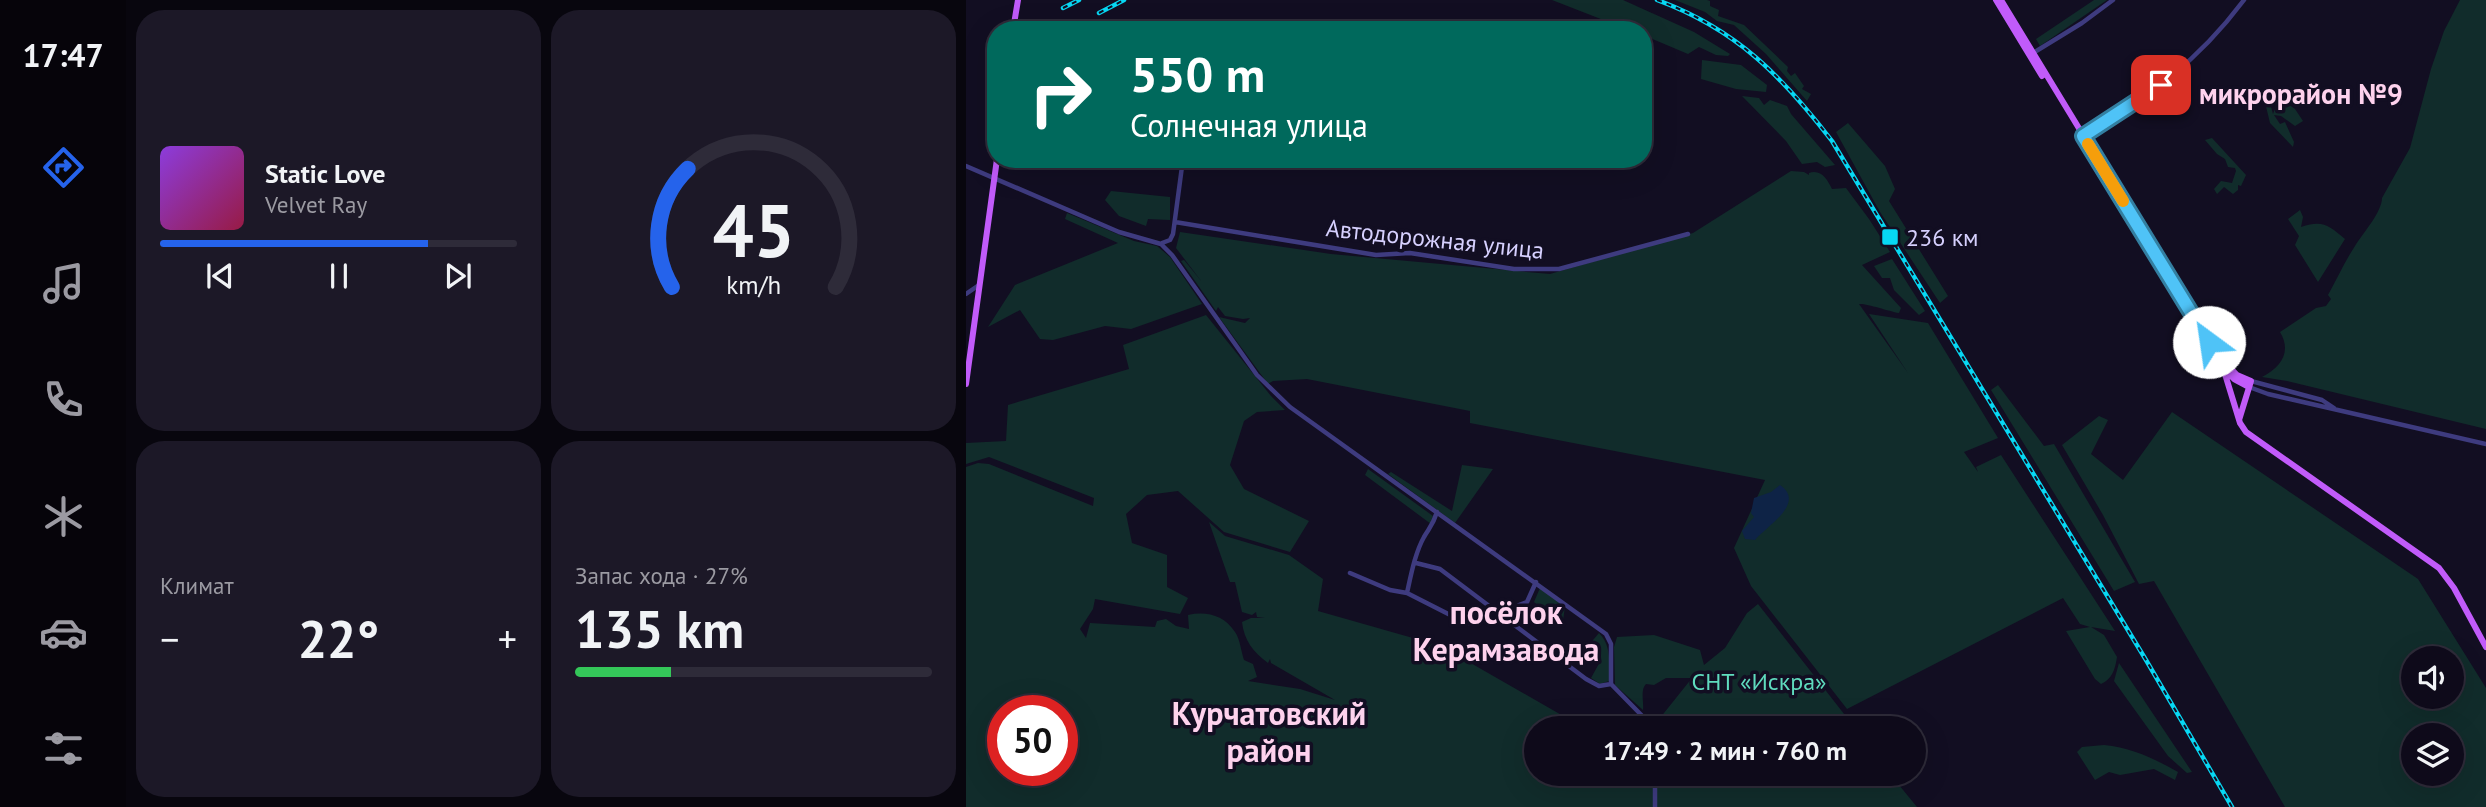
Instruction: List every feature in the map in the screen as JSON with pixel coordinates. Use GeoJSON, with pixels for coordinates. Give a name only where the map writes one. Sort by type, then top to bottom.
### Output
{"type":"FeatureCollection","features":[{"type":"Feature","properties":{"kind":"main road"},"geometry":{"type":"LineString","coordinates":[[1015,21],[1018,0]]}},
{"type":"Feature","properties":{"kind":"main road"},"geometry":{"type":"LineString","coordinates":[[1998,0],[2220,365],[2230,387],[2239,420],[2246,432],[2442,571],[2486,647]]}},
{"type":"Feature","properties":{"kind":"main road"},"geometry":{"type":"LineString","coordinates":[[966,384],[995,168]]}},
{"type":"Feature","properties":{"kind":"main road"},"geometry":{"type":"LineString","coordinates":[[2152,253],[2215,352],[2250,384]]}},
{"type":"Feature","properties":{"kind":"main road"},"geometry":{"type":"LineString","coordinates":[[2220,365],[2234,379],[2250,384]]}},
{"type":"Feature","properties":{"kind":"main road"},"geometry":{"type":"LineString","coordinates":[[2239,420],[2250,384]]}},
{"type":"Feature","properties":{"kind":"street"},"geometry":{"type":"LineString","coordinates":[[2031,54],[2082,23],[2113,0]]}},
{"type":"Feature","properties":{"kind":"street"},"geometry":{"type":"LineString","coordinates":[[2081,137],[2177,74],[2217,35],[2245,0]]}},
{"type":"Feature","properties":{"kind":"street"},"geometry":{"type":"LineString","coordinates":[[966,166],[1119,232],[1161,244],[1172,255],[1267,386],[1302,416],[1536,582],[1609,638],[1611,684],[1642,716]]}},
{"type":"Feature","properties":{"kind":"street"},"geometry":{"type":"LineString","coordinates":[[1161,244],[1170,240],[1175,222],[1182,168]]}},
{"type":"Feature","properties":{"kind":"street","name":"Автодорожная улица"},"geometry":{"type":"LineString","coordinates":[[1175,222],[1376,255],[1410,253],[1514,269],[1538,270],[1559,270],[1688,234]]}},
{"type":"Feature","properties":{"kind":"street"},"geometry":{"type":"LineString","coordinates":[[966,294],[979,285]]}},
{"type":"Feature","properties":{"kind":"street"},"geometry":{"type":"LineString","coordinates":[[2250,384],[2265,394],[2486,444]]}},
{"type":"Feature","properties":{"kind":"street"},"geometry":{"type":"LineString","coordinates":[[1407,593],[1425,536],[1432,528],[1437,512]]}},
{"type":"Feature","properties":{"kind":"street"},"geometry":{"type":"LineString","coordinates":[[1416,562],[1440,569],[1586,679],[1599,686],[1611,684]]}},
{"type":"Feature","properties":{"kind":"street"},"geometry":{"type":"LineString","coordinates":[[1350,573],[1390,590],[1407,593],[1471,625],[1478,624],[1492,607]]}},
{"type":"Feature","properties":{"kind":"street"},"geometry":{"type":"LineString","coordinates":[[1503,617],[1519,604],[1527,602],[1536,582]]}},
{"type":"Feature","properties":{"kind":"street"},"geometry":{"type":"LineString","coordinates":[[1655,786],[1656,807]]}},
{"type":"Feature","properties":{"kind":"green space"},"geometry":{"type":"Polygon","coordinates":[[[1552,0],[1623,0],[1694,32],[1730,54],[1716,55],[1699,47],[1688,54],[1652,39],[1652,21],[1606,21],[1552,0]]]}},
{"type":"Feature","properties":{"kind":"green space"},"geometry":{"type":"Polygon","coordinates":[[[1675,0],[1710,1],[1710,6],[1719,10],[1718,16],[1744,25],[1788,67],[1787,71],[1791,76],[1795,73],[1804,86],[1802,89],[1811,94],[1807,101],[1766,54],[1734,25],[1717,21],[1705,12],[1675,0]]]}},
{"type":"Feature","properties":{"kind":"green space"},"geometry":{"type":"Polygon","coordinates":[[[2094,0],[2107,0],[2040,46],[2036,39],[2094,0]]]}},
{"type":"Feature","properties":{"kind":"green space"},"geometry":{"type":"Polygon","coordinates":[[[2460,0],[2486,0],[2486,429],[2262,377],[2275,369],[2283,358],[2285,346],[2280,332],[2316,308],[2326,306],[2331,299],[2328,295],[2344,264],[2379,210],[2382,198],[2410,148],[2431,69],[2444,31],[2460,0]]]}},
{"type":"Feature","properties":{"kind":"green space"},"geometry":{"type":"Polygon","coordinates":[[[1702,60],[1741,65],[1767,85],[1766,92],[1736,89],[1701,79],[1702,60]]]}},
{"type":"Feature","properties":{"kind":"green space"},"geometry":{"type":"Polygon","coordinates":[[[2266,87],[2276,93],[2270,103],[2273,114],[2279,98],[2295,109],[2303,121],[2295,126],[2281,116],[2274,115],[2280,124],[2285,122],[2294,142],[2293,147],[2270,123],[2262,90],[2266,87]]]}},
{"type":"Feature","properties":{"kind":"green space"},"geometry":{"type":"Polygon","coordinates":[[[1742,96],[1759,98],[1764,105],[1770,100],[1787,106],[1835,165],[1825,167],[1817,162],[1802,164],[1786,141],[1742,96]]]}},
{"type":"Feature","properties":{"kind":"green space"},"geometry":{"type":"Polygon","coordinates":[[[1848,123],[1885,166],[1895,189],[1889,201],[1948,296],[1940,303],[1880,212],[1836,132],[1848,123]]]}},
{"type":"Feature","properties":{"kind":"green space"},"geometry":{"type":"Polygon","coordinates":[[[2212,138],[2246,175],[2233,194],[2224,187],[2217,194],[2214,189],[2221,181],[2232,183],[2236,171],[2235,168],[2228,167],[2225,159],[2205,140],[2212,138]]]}},
{"type":"Feature","properties":{"kind":"green space"},"geometry":{"type":"Polygon","coordinates":[[[1791,171],[1809,175],[1817,172],[1826,178],[1832,189],[1846,188],[1890,252],[1862,265],[1901,308],[1899,313],[1859,304],[1908,373],[1869,314],[1928,323],[1998,438],[1964,452],[1978,472],[1976,467],[2001,455],[2115,631],[2091,627],[2104,635],[2117,657],[2112,674],[2105,682],[2101,684],[2095,679],[2066,631],[2090,627],[2080,624],[2063,598],[1847,709],[1751,586],[1734,548],[1765,480],[1470,423],[1470,411],[1307,379],[1273,381],[1268,384],[1219,317],[1245,323],[1250,318],[1225,316],[1218,307],[1216,311],[1181,261],[1184,260],[1202,282],[1176,248],[1180,232],[1331,254],[1550,274],[1693,233],[1791,171]]]}},
{"type":"Feature","properties":{"kind":"green space"},"geometry":{"type":"Polygon","coordinates":[[[1111,191],[1170,197],[1170,220],[1148,219],[1146,226],[1119,216],[1105,200],[1111,191]]]}},
{"type":"Feature","properties":{"kind":"green space"},"geometry":{"type":"Polygon","coordinates":[[[2300,210],[2303,217],[2301,227],[2325,225],[2345,239],[2318,282],[2295,245],[2299,236],[2288,219],[2300,210]]]}},
{"type":"Feature","properties":{"kind":"green space"},"geometry":{"type":"Polygon","coordinates":[[[1067,213],[1134,241],[1157,246],[1170,257],[1202,304],[1131,329],[1105,326],[1053,340],[1040,339],[1020,310],[988,327],[1015,285],[1118,243],[1065,219],[1067,213]]]}},
{"type":"Feature","properties":{"kind":"green space"},"geometry":{"type":"Polygon","coordinates":[[[1892,259],[1925,311],[1919,315],[1894,290],[1890,278],[1882,278],[1874,266],[1892,259]]]}},
{"type":"Feature","properties":{"kind":"green space"},"geometry":{"type":"Polygon","coordinates":[[[1206,315],[1285,410],[1257,412],[1244,421],[1230,465],[1244,489],[1309,521],[1290,552],[1224,532],[1178,491],[1147,495],[1126,514],[1132,543],[1167,555],[1167,587],[1188,598],[1180,614],[1095,599],[1093,609],[1080,629],[1086,638],[1090,623],[1155,627],[1157,621],[1166,619],[1176,626],[1189,629],[1188,615],[1214,616],[1231,626],[1238,638],[1244,660],[1253,664],[1257,677],[1248,681],[1300,689],[1335,700],[1271,663],[1270,659],[1268,663],[1250,645],[1242,622],[1251,618],[1265,618],[1257,617],[1256,612],[1252,615],[1242,612],[1235,582],[1230,582],[1209,522],[1225,536],[1289,555],[1323,579],[1318,611],[1441,646],[1563,716],[1524,716],[1524,786],[1900,786],[1917,807],[966,807],[966,467],[978,463],[989,464],[1093,506],[1094,498],[989,457],[966,464],[966,443],[1006,441],[1008,405],[1129,369],[1123,345],[1206,315]]]}},
{"type":"Feature","properties":{"kind":"green space"},"geometry":{"type":"Polygon","coordinates":[[[1998,385],[2044,446],[2054,444],[2135,582],[2114,591],[1991,390],[1998,385]]]}},
{"type":"Feature","properties":{"kind":"green space"},"geometry":{"type":"Polygon","coordinates":[[[2172,412],[2418,579],[2460,646],[2401,646],[2401,709],[2464,709],[2464,653],[2486,688],[2486,807],[2285,807],[2154,581],[2139,584],[2062,445],[2099,416],[2108,420],[2091,454],[2123,480],[2172,412]]]}},
{"type":"Feature","properties":{"kind":"green space"},"geometry":{"type":"Polygon","coordinates":[[[1462,465],[1493,469],[1455,523],[1388,474],[1391,472],[1452,511],[1462,465]]]}},
{"type":"Feature","properties":{"kind":"green space"},"geometry":{"type":"Polygon","coordinates":[[[1368,469],[1433,516],[1431,524],[1365,475],[1368,469]]]}},
{"type":"Feature","properties":{"kind":"green space"},"geometry":{"type":"Polygon","coordinates":[[[1540,588],[1565,606],[1563,621],[1556,620],[1534,602],[1540,588]]]}},
{"type":"Feature","properties":{"kind":"green space","name":"СНТ «Искра»"},"geometry":{"type":"Polygon","coordinates":[[[1758,604],[1846,716],[1662,716],[1692,678],[1666,678],[1654,685],[1646,684],[1643,710],[1615,685],[1614,647],[1617,637],[1654,635],[1700,650],[1704,665],[1725,648],[1747,613],[1758,604]]]}},
{"type":"Feature","properties":{"kind":"green space"},"geometry":{"type":"Polygon","coordinates":[[[1599,633],[1606,643],[1609,661],[1609,681],[1600,684],[1591,678],[1601,660],[1598,651],[1588,646],[1599,633]]]}},
{"type":"Feature","properties":{"kind":"green space"},"geometry":{"type":"Polygon","coordinates":[[[2119,663],[2192,772],[2187,773],[2168,756],[2114,681],[2119,663]]]}},
{"type":"Feature","properties":{"kind":"green space"},"geometry":{"type":"Polygon","coordinates":[[[2104,745],[2133,751],[2160,762],[2178,772],[2175,780],[2154,769],[2120,775],[2109,772],[2095,780],[2077,752],[2082,747],[2104,745]]]}},
{"type":"Feature","properties":{"kind":"water"},"geometry":{"type":"Polygon","coordinates":[[[1780,485],[1787,492],[1789,499],[1782,514],[1755,540],[1745,539],[1742,531],[1754,517],[1751,513],[1754,498],[1771,492],[1780,485]]]}},
{"type":"Feature","properties":{"kind":"railway"},"geometry":{"type":"LineString","coordinates":[[1063,8],[1079,0]]}},
{"type":"Feature","properties":{"kind":"railway"},"geometry":{"type":"LineString","coordinates":[[1099,13],[1124,0]]}},
{"type":"Feature","properties":{"kind":"railway"},"geometry":{"type":"LineString","coordinates":[[1657,0],[1711,25],[1734,40],[1775,75],[1832,141],[2232,807]]}},
{"type":"Feature","properties":{"kind":"slow traffic"},"geometry":{"type":"LineString","coordinates":[[2088,144],[2123,201]]}},
{"type":"Feature","properties":{"kind":"place","name":"236 км"},"geometry":{"type":"Point","coordinates":[1890,237]}},
{"type":"Feature","properties":{"kind":"district","name":"микрорайон №9"},"geometry":{"type":"Point","coordinates":[2301,93]}},
{"type":"Feature","properties":{"kind":"district","name":"посёлок Керамзавода"},"geometry":{"type":"Point","coordinates":[1506,630]}},
{"type":"Feature","properties":{"kind":"district","name":"Курчатовский район"},"geometry":{"type":"Point","coordinates":[1269,732]}},
{"type":"Feature","properties":{"kind":"route"},"geometry":{"type":"LineString","coordinates":[[2161,85],[2083,136],[2209,342]]}}]}
